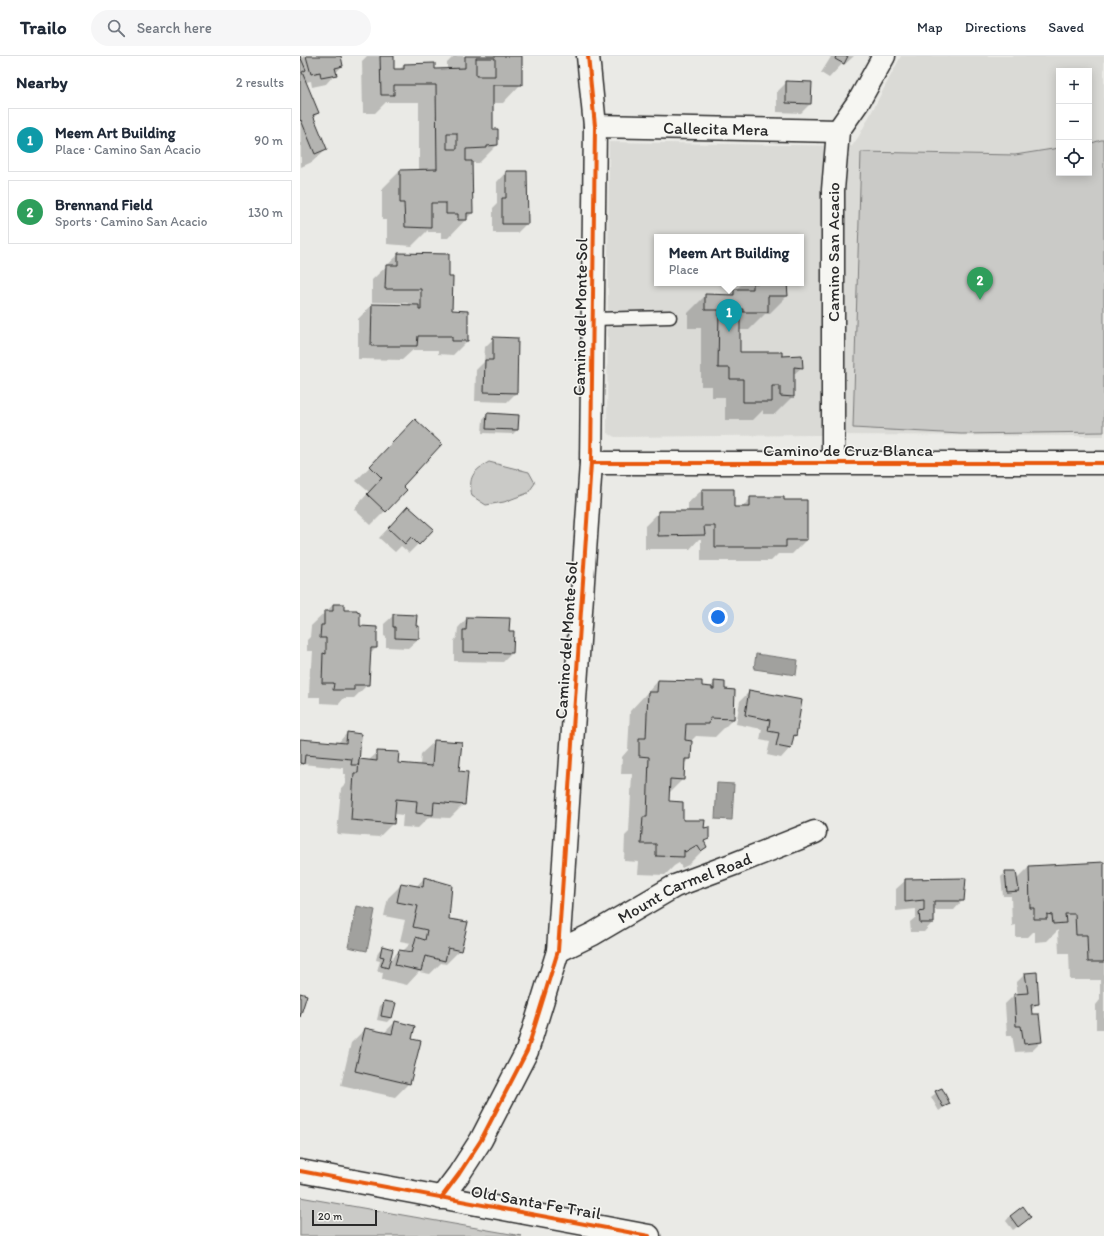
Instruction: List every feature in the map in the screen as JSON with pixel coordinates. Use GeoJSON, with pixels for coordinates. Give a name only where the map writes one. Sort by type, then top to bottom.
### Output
{"type":"FeatureCollection","features":[{"type":"Feature","properties":{"kind":"street","name":"Camino del Monte Sol"},"geometry":{"type":"LineString","coordinates":[[441,1198],[482,1140],[528,1051],[558,951],[591,463],[595,126],[588,56]]}},
{"type":"Feature","properties":{"kind":"street"},"geometry":{"type":"LineString","coordinates":[[838,130],[859,101],[884,56]]}},
{"type":"Feature","properties":{"kind":"street","name":"Callecita Mera"},"geometry":{"type":"LineString","coordinates":[[595,126],[838,130]]}},
{"type":"Feature","properties":{"kind":"street","name":"Camino San Acacio"},"geometry":{"type":"LineString","coordinates":[[833,462],[833,190],[838,130]]}},
{"type":"Feature","properties":{"kind":"street","name":"Camino de Cruz Blanca"},"geometry":{"type":"LineString","coordinates":[[591,463],[1104,463]]}},
{"type":"Feature","properties":{"kind":"street","name":"Mount Carmel Road"},"geometry":{"type":"LineString","coordinates":[[558,951],[593,934],[675,886],[816,832]]}},
{"type":"Feature","properties":{"kind":"street","name":"Old Santa Fe Trail"},"geometry":{"type":"LineString","coordinates":[[300,1171],[649,1236]]}},
{"type":"Feature","properties":{"kind":"lane"},"geometry":{"type":"LineString","coordinates":[[593,319],[670,317]]}},
{"type":"Feature","properties":{"kind":"shaded area"},"geometry":{"type":"Polygon","coordinates":[[[901,56],[1104,56],[1104,436],[815,435],[615,437],[607,433],[609,142],[852,146],[859,136],[901,56]]]}},
{"type":"Feature","properties":{"kind":"shaded area"},"geometry":{"type":"Polygon","coordinates":[[[1104,140],[1104,432],[961,434],[853,428],[861,152],[1015,155],[1056,148],[1056,176],[1092,176],[1092,143],[1104,140]]]}},
{"type":"Feature","properties":{"kind":"shaded area"},"geometry":{"type":"Polygon","coordinates":[[[489,462],[529,472],[535,483],[528,493],[504,502],[486,505],[472,496],[471,479],[479,468],[489,462]]]}},
{"type":"Feature","properties":{"kind":"shaded area"},"geometry":{"type":"Polygon","coordinates":[[[756,654],[798,660],[796,675],[754,669],[756,654]]]}},
{"type":"Feature","properties":{"kind":"shaded area"},"geometry":{"type":"Polygon","coordinates":[[[717,783],[734,784],[732,820],[715,819],[717,783]]]}},
{"type":"Feature","properties":{"kind":"shaded area"},"geometry":{"type":"Polygon","coordinates":[[[357,906],[375,910],[367,951],[348,947],[357,906]]]}},
{"type":"Feature","properties":{"kind":"shaded area"},"geometry":{"type":"Polygon","coordinates":[[[300,1197],[522,1236],[300,1236],[300,1197]]]}},
{"type":"Feature","properties":{"kind":"building"},"geometry":{"type":"Polygon","coordinates":[[[300,56],[306,70],[302,72],[319,113],[313,115],[327,149],[315,154],[301,120],[300,121],[300,56]]]}},
{"type":"Feature","properties":{"kind":"building"},"geometry":{"type":"Polygon","coordinates":[[[306,56],[341,56],[343,66],[335,68],[337,75],[321,78],[320,72],[311,74],[306,56]]]}},
{"type":"Feature","properties":{"kind":"building"},"geometry":{"type":"Polygon","coordinates":[[[380,56],[394,56],[394,69],[404,69],[404,64],[435,63],[435,69],[465,68],[465,56],[522,56],[522,85],[493,85],[493,129],[498,129],[498,145],[487,146],[487,148],[466,149],[466,161],[472,161],[473,213],[467,213],[467,220],[458,220],[458,214],[446,214],[446,203],[431,203],[431,228],[405,227],[404,203],[400,203],[400,170],[437,169],[436,85],[394,85],[394,95],[381,95],[380,56]],[[476,58],[476,76],[495,76],[495,58],[476,58]],[[447,133],[447,149],[457,149],[457,133],[447,133]]]}},
{"type":"Feature","properties":{"kind":"building"},"geometry":{"type":"Polygon","coordinates":[[[836,56],[848,56],[844,64],[835,59],[836,56]]]}},
{"type":"Feature","properties":{"kind":"building"},"geometry":{"type":"Polygon","coordinates":[[[786,81],[812,82],[811,104],[786,103],[786,81]]]}},
{"type":"Feature","properties":{"kind":"building"},"geometry":{"type":"Polygon","coordinates":[[[506,171],[527,171],[528,224],[502,224],[502,198],[506,198],[506,171]]]}},
{"type":"Feature","properties":{"kind":"building"},"geometry":{"type":"Polygon","coordinates":[[[398,253],[449,254],[449,277],[453,277],[452,310],[468,311],[468,341],[452,341],[452,336],[418,336],[417,346],[371,346],[372,304],[419,305],[419,310],[421,310],[421,289],[385,289],[386,265],[398,265],[398,253]]]}},
{"type":"Feature","properties":{"kind":"building"},"geometry":{"type":"Polygon","coordinates":[[[753,286],[787,286],[788,296],[768,296],[768,312],[743,312],[743,309],[740,309],[740,352],[782,352],[782,356],[802,355],[803,368],[794,367],[794,397],[780,396],[780,386],[772,386],[772,402],[743,402],[743,379],[730,379],[730,368],[718,368],[719,310],[705,310],[705,294],[734,295],[734,289],[753,289],[753,286]]]}},
{"type":"Feature","properties":{"kind":"building"},"geometry":{"type":"Polygon","coordinates":[[[493,337],[518,338],[517,393],[484,392],[485,360],[493,360],[493,337]]]}},
{"type":"Feature","properties":{"kind":"building"},"geometry":{"type":"Polygon","coordinates":[[[487,413],[519,415],[518,430],[486,429],[487,413]]]}},
{"type":"Feature","properties":{"kind":"building"},"geometry":{"type":"Polygon","coordinates":[[[415,419],[442,444],[403,486],[407,490],[386,512],[367,494],[382,478],[370,466],[415,419]]]}},
{"type":"Feature","properties":{"kind":"building"},"geometry":{"type":"Polygon","coordinates":[[[702,489],[734,489],[734,507],[750,507],[750,497],[784,497],[784,500],[807,500],[807,540],[786,540],[786,547],[715,547],[715,526],[704,526],[705,535],[658,536],[658,511],[702,511],[702,489]]]}},
{"type":"Feature","properties":{"kind":"building"},"geometry":{"type":"Polygon","coordinates":[[[408,506],[434,529],[419,545],[411,537],[405,544],[388,528],[408,506]]]}},
{"type":"Feature","properties":{"kind":"building"},"geometry":{"type":"Polygon","coordinates":[[[333,604],[344,604],[344,610],[357,610],[360,612],[360,626],[377,627],[377,648],[371,648],[369,685],[354,685],[354,690],[333,690],[334,683],[322,683],[323,653],[326,654],[326,638],[320,638],[321,625],[324,625],[324,611],[333,611],[333,604]]]}},
{"type":"Feature","properties":{"kind":"building"},"geometry":{"type":"Polygon","coordinates":[[[393,614],[417,615],[416,626],[419,626],[419,639],[395,638],[393,614]]]}},
{"type":"Feature","properties":{"kind":"building"},"geometry":{"type":"Polygon","coordinates":[[[467,617],[510,618],[509,631],[514,631],[513,653],[463,652],[463,630],[466,630],[467,617]]]}},
{"type":"Feature","properties":{"kind":"building"},"geometry":{"type":"Polygon","coordinates":[[[658,680],[702,681],[702,686],[712,687],[712,689],[714,689],[714,681],[725,682],[725,689],[735,690],[734,719],[710,718],[709,724],[686,724],[685,740],[692,741],[691,759],[685,759],[684,780],[670,779],[669,801],[683,802],[683,820],[705,820],[704,828],[709,827],[709,839],[704,841],[707,847],[701,851],[697,845],[685,852],[684,850],[684,857],[656,856],[656,844],[641,844],[643,817],[647,817],[649,757],[639,756],[639,738],[646,738],[648,692],[657,692],[658,680]]]}},
{"type":"Feature","properties":{"kind":"building"},"geometry":{"type":"Polygon","coordinates":[[[749,690],[802,700],[796,736],[794,735],[791,749],[776,746],[779,733],[768,731],[770,720],[745,715],[749,690]]]}},
{"type":"Feature","properties":{"kind":"building"},"geometry":{"type":"Polygon","coordinates":[[[347,732],[361,734],[359,765],[351,765],[352,759],[305,755],[304,764],[300,763],[300,739],[346,743],[347,732]]]}},
{"type":"Feature","properties":{"kind":"building"},"geometry":{"type":"Polygon","coordinates":[[[434,740],[462,742],[459,771],[468,772],[465,805],[434,802],[433,815],[416,813],[417,801],[396,799],[394,824],[351,820],[354,773],[358,773],[359,759],[377,761],[377,751],[399,752],[398,763],[432,766],[434,740]]]}},
{"type":"Feature","properties":{"kind":"building"},"geometry":{"type":"Polygon","coordinates":[[[1104,862],[1104,962],[1088,962],[1087,935],[1076,935],[1075,914],[1065,914],[1066,923],[1053,924],[1052,915],[1047,914],[1047,919],[1034,919],[1034,908],[1030,908],[1029,866],[1104,862]]]}},
{"type":"Feature","properties":{"kind":"building"},"geometry":{"type":"Polygon","coordinates":[[[1005,871],[1016,871],[1019,891],[1007,892],[1005,871]]]}},
{"type":"Feature","properties":{"kind":"building"},"geometry":{"type":"Polygon","coordinates":[[[424,877],[452,885],[449,919],[468,922],[461,951],[448,948],[445,961],[425,956],[421,971],[395,965],[399,950],[412,952],[416,937],[425,940],[427,930],[413,927],[418,906],[397,902],[401,883],[423,887],[424,877]]]}},
{"type":"Feature","properties":{"kind":"building"},"geometry":{"type":"Polygon","coordinates":[[[966,878],[964,901],[934,901],[934,923],[920,923],[919,912],[924,911],[924,900],[905,902],[905,879],[966,878]]]}},
{"type":"Feature","properties":{"kind":"building"},"geometry":{"type":"Polygon","coordinates":[[[382,946],[393,949],[388,968],[381,966],[384,957],[380,956],[382,946]]]}},
{"type":"Feature","properties":{"kind":"building"},"geometry":{"type":"Polygon","coordinates":[[[1037,972],[1039,1004],[1031,1005],[1032,1014],[1039,1014],[1042,1042],[1024,1044],[1021,1026],[1016,1026],[1014,994],[1028,993],[1025,973],[1037,972]]]}},
{"type":"Feature","properties":{"kind":"building"},"geometry":{"type":"Polygon","coordinates":[[[300,993],[307,995],[300,1017],[300,993]]]}},
{"type":"Feature","properties":{"kind":"building"},"geometry":{"type":"Polygon","coordinates":[[[384,1001],[396,1003],[392,1018],[381,1016],[384,1001]]]}},
{"type":"Feature","properties":{"kind":"building"},"geometry":{"type":"Polygon","coordinates":[[[395,1021],[415,1026],[412,1039],[421,1041],[410,1084],[355,1071],[365,1028],[392,1034],[395,1021]]]}},
{"type":"Feature","properties":{"kind":"building"},"geometry":{"type":"Polygon","coordinates":[[[942,1088],[950,1104],[943,1107],[935,1091],[942,1088]]]}},
{"type":"Feature","properties":{"kind":"building"},"geometry":{"type":"Polygon","coordinates":[[[1023,1206],[1031,1217],[1018,1227],[1010,1216],[1023,1206]]]}},
{"type":"Feature","properties":{"kind":"cycle path"},"geometry":{"type":"LineString","coordinates":[[441,1198],[481,1140],[527,1051],[558,951],[591,463],[595,126],[588,56]]}},
{"type":"Feature","properties":{"kind":"cycle path"},"geometry":{"type":"LineString","coordinates":[[591,463],[1104,463]]}},
{"type":"Feature","properties":{"kind":"cycle path"},"geometry":{"type":"LineString","coordinates":[[300,1171],[649,1236]]}},
{"type":"Feature","properties":{"kind":"place","name":"Brennand Field"},"geometry":{"type":"Point","coordinates":[980,300]}},
{"type":"Feature","properties":{"kind":"place","name":"Meem Art Building"},"geometry":{"type":"Point","coordinates":[729,332]}}]}
